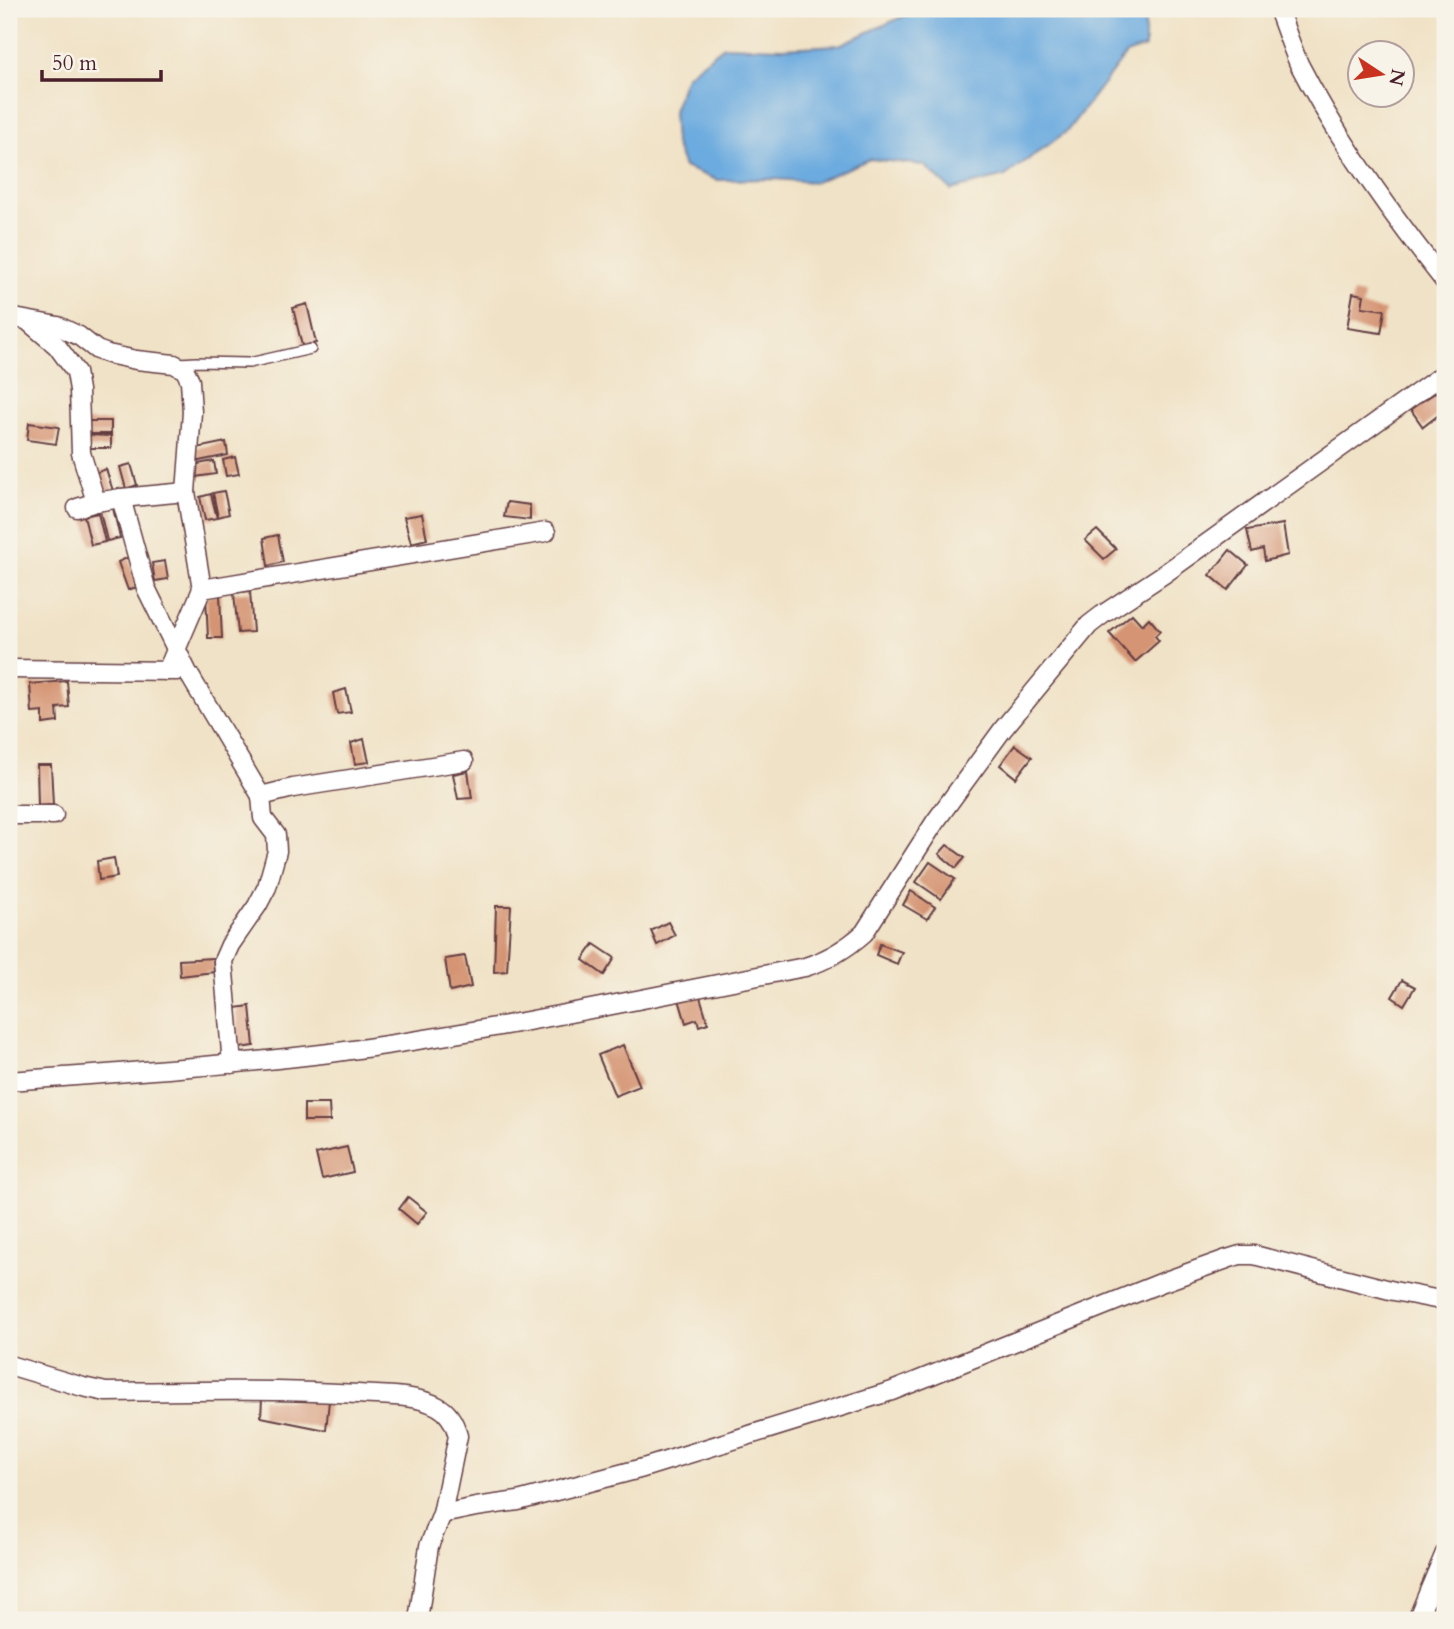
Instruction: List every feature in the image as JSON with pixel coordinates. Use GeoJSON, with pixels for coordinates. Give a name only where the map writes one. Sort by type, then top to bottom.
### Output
{"type":"FeatureCollection","features":[{"type":"Feature","properties":{"kind":"street"},"geometry":{"type":"LineString","coordinates":[[1278,9],[1298,62],[1360,168],[1384,204],[1445,282]]}},
{"type":"Feature","properties":{"kind":"street"},"geometry":{"type":"LineString","coordinates":[[9,317],[58,326],[108,354],[174,364],[185,370],[190,381],[192,412],[186,492],[202,589],[167,671]]}},
{"type":"Feature","properties":{"kind":"street"},"geometry":{"type":"LineString","coordinates":[[27,321],[57,346],[76,372],[81,453],[96,502]]}},
{"type":"Feature","properties":{"kind":"street"},"geometry":{"type":"LineString","coordinates":[[9,1081],[232,1064],[332,1052],[510,1024],[818,963],[842,951],[864,933],[935,822],[1003,729],[1089,625],[1445,373]]}},
{"type":"Feature","properties":{"kind":"street"},"geometry":{"type":"LineString","coordinates":[[77,508],[121,498],[186,492]]}},
{"type":"Feature","properties":{"kind":"street"},"geometry":{"type":"LineString","coordinates":[[121,498],[146,588],[187,671],[261,796],[263,818],[276,835],[278,851],[267,887],[230,945],[223,961],[232,1064]]}},
{"type":"Feature","properties":{"kind":"street"},"geometry":{"type":"LineString","coordinates":[[202,589],[546,532]]}},
{"type":"Feature","properties":{"kind":"street"},"geometry":{"type":"LineString","coordinates":[[9,669],[187,671]]}},
{"type":"Feature","properties":{"kind":"street"},"geometry":{"type":"LineString","coordinates":[[261,796],[304,786],[464,761]]}},
{"type":"Feature","properties":{"kind":"street"},"geometry":{"type":"LineString","coordinates":[[9,815],[54,815]]}},
{"type":"Feature","properties":{"kind":"street"},"geometry":{"type":"LineString","coordinates":[[442,1514],[518,1501],[643,1468],[867,1400],[1163,1282],[1240,1255],[1254,1255],[1394,1291],[1445,1301]]}},
{"type":"Feature","properties":{"kind":"street"},"geometry":{"type":"LineString","coordinates":[[9,1365],[106,1392],[300,1391],[386,1396],[437,1406],[455,1424],[458,1436],[442,1514],[429,1546],[418,1620]]}},
{"type":"Feature","properties":{"kind":"street"},"geometry":{"type":"LineString","coordinates":[[1417,1620],[1445,1553]]}},
{"type":"Feature","properties":{"kind":"lane"},"geometry":{"type":"LineString","coordinates":[[174,364],[249,363],[311,349]]}},
{"type":"Feature","properties":{"kind":"water"},"geometry":{"type":"Polygon","coordinates":[[[920,9],[1062,9],[1080,23],[1145,12],[1145,47],[1126,54],[1067,131],[1005,176],[951,190],[924,165],[870,159],[815,182],[774,179],[717,180],[684,167],[675,144],[673,111],[686,76],[724,46],[783,48],[839,45],[920,9]]]}},
{"type":"Feature","properties":{"kind":"building"},"geometry":{"type":"Polygon","coordinates":[[[1353,293],[1364,295],[1362,307],[1385,310],[1381,333],[1347,328],[1353,293]]]}},
{"type":"Feature","properties":{"kind":"building"},"geometry":{"type":"Polygon","coordinates":[[[307,304],[316,343],[302,346],[293,308],[307,304]]]}},
{"type":"Feature","properties":{"kind":"building"},"geometry":{"type":"Polygon","coordinates":[[[1438,391],[1443,400],[1445,399],[1445,410],[1423,427],[1409,407],[1438,391]]]}},
{"type":"Feature","properties":{"kind":"building"},"geometry":{"type":"Polygon","coordinates":[[[86,421],[111,421],[111,434],[86,434],[86,421]]]}},
{"type":"Feature","properties":{"kind":"building"},"geometry":{"type":"Polygon","coordinates":[[[29,423],[59,427],[56,444],[27,440],[29,423]]]}},
{"type":"Feature","properties":{"kind":"building"},"geometry":{"type":"Polygon","coordinates":[[[86,435],[111,436],[111,448],[86,448],[86,435]]]}},
{"type":"Feature","properties":{"kind":"building"},"geometry":{"type":"Polygon","coordinates":[[[226,442],[228,455],[194,462],[192,449],[226,442]]]}},
{"type":"Feature","properties":{"kind":"building"},"geometry":{"type":"Polygon","coordinates":[[[235,457],[239,474],[226,476],[223,460],[235,457]]]}},
{"type":"Feature","properties":{"kind":"building"},"geometry":{"type":"Polygon","coordinates":[[[214,461],[216,474],[195,477],[193,465],[214,461]]]}},
{"type":"Feature","properties":{"kind":"building"},"geometry":{"type":"Polygon","coordinates":[[[131,464],[137,485],[126,489],[120,467],[131,464]]]}},
{"type":"Feature","properties":{"kind":"building"},"geometry":{"type":"Polygon","coordinates":[[[106,469],[113,491],[102,494],[95,473],[106,469]]]}},
{"type":"Feature","properties":{"kind":"building"},"geometry":{"type":"Polygon","coordinates":[[[224,491],[229,514],[218,517],[213,493],[224,491]]]}},
{"type":"Feature","properties":{"kind":"building"},"geometry":{"type":"Polygon","coordinates":[[[211,494],[217,518],[205,520],[200,497],[211,494]]]}},
{"type":"Feature","properties":{"kind":"building"},"geometry":{"type":"Polygon","coordinates":[[[507,502],[530,505],[530,520],[504,517],[507,502]]]}},
{"type":"Feature","properties":{"kind":"building"},"geometry":{"type":"Polygon","coordinates":[[[113,508],[120,538],[107,541],[100,511],[113,508]]]}},
{"type":"Feature","properties":{"kind":"building"},"geometry":{"type":"Polygon","coordinates":[[[98,513],[105,542],[91,545],[84,516],[98,513]]]}},
{"type":"Feature","properties":{"kind":"building"},"geometry":{"type":"Polygon","coordinates":[[[422,514],[427,539],[411,543],[404,517],[422,514]]]}},
{"type":"Feature","properties":{"kind":"building"},"geometry":{"type":"Polygon","coordinates":[[[1283,524],[1288,555],[1265,561],[1263,549],[1252,552],[1247,530],[1283,524]]]}},
{"type":"Feature","properties":{"kind":"building"},"geometry":{"type":"Polygon","coordinates":[[[1097,530],[1116,549],[1104,559],[1085,540],[1097,530]]]}},
{"type":"Feature","properties":{"kind":"building"},"geometry":{"type":"Polygon","coordinates":[[[278,535],[283,562],[268,566],[264,538],[278,535]]]}},
{"type":"Feature","properties":{"kind":"building"},"geometry":{"type":"Polygon","coordinates":[[[1230,550],[1248,565],[1228,590],[1210,575],[1230,550]]]}},
{"type":"Feature","properties":{"kind":"building"},"geometry":{"type":"Polygon","coordinates":[[[129,557],[137,587],[128,590],[118,562],[129,557]]]}},
{"type":"Feature","properties":{"kind":"building"},"geometry":{"type":"Polygon","coordinates":[[[165,561],[168,579],[155,581],[152,563],[165,561]]]}},
{"type":"Feature","properties":{"kind":"building"},"geometry":{"type":"Polygon","coordinates":[[[250,591],[253,632],[238,633],[234,593],[250,591]]]}},
{"type":"Feature","properties":{"kind":"building"},"geometry":{"type":"Polygon","coordinates":[[[220,595],[222,638],[208,638],[206,596],[220,595]]]}},
{"type":"Feature","properties":{"kind":"building"},"geometry":{"type":"Polygon","coordinates":[[[1132,614],[1142,625],[1149,618],[1160,631],[1155,636],[1159,641],[1135,662],[1109,633],[1132,614]]]}},
{"type":"Feature","properties":{"kind":"building"},"geometry":{"type":"Polygon","coordinates":[[[67,681],[69,707],[57,708],[58,722],[43,724],[43,712],[32,713],[30,684],[67,681]]]}},
{"type":"Feature","properties":{"kind":"building"},"geometry":{"type":"Polygon","coordinates":[[[346,689],[351,712],[337,714],[333,693],[346,689]]]}},
{"type":"Feature","properties":{"kind":"building"},"geometry":{"type":"Polygon","coordinates":[[[364,739],[369,762],[355,764],[351,743],[364,739]]]}},
{"type":"Feature","properties":{"kind":"building"},"geometry":{"type":"Polygon","coordinates":[[[1015,745],[1032,757],[1016,778],[1000,765],[1015,745]]]}},
{"type":"Feature","properties":{"kind":"building"},"geometry":{"type":"Polygon","coordinates":[[[37,765],[51,765],[53,805],[38,806],[37,765]]]}},
{"type":"Feature","properties":{"kind":"building"},"geometry":{"type":"Polygon","coordinates":[[[468,771],[472,798],[458,799],[453,774],[468,771]]]}},
{"type":"Feature","properties":{"kind":"building"},"geometry":{"type":"Polygon","coordinates":[[[947,845],[965,858],[956,868],[939,854],[947,845]]]}},
{"type":"Feature","properties":{"kind":"building"},"geometry":{"type":"Polygon","coordinates":[[[114,858],[117,877],[99,880],[97,861],[114,858]]]}},
{"type":"Feature","properties":{"kind":"building"},"geometry":{"type":"Polygon","coordinates":[[[930,862],[955,879],[941,899],[916,882],[930,862]]]}},
{"type":"Feature","properties":{"kind":"building"},"geometry":{"type":"Polygon","coordinates":[[[911,891],[935,907],[927,919],[903,905],[911,891]]]}},
{"type":"Feature","properties":{"kind":"building"},"geometry":{"type":"Polygon","coordinates":[[[496,906],[511,906],[507,971],[494,972],[496,906]]]}},
{"type":"Feature","properties":{"kind":"building"},"geometry":{"type":"Polygon","coordinates":[[[668,922],[675,935],[657,945],[651,931],[668,922]]]}},
{"type":"Feature","properties":{"kind":"building"},"geometry":{"type":"Polygon","coordinates":[[[594,944],[615,958],[604,975],[583,960],[594,944]]]}},
{"type":"Feature","properties":{"kind":"building"},"geometry":{"type":"Polygon","coordinates":[[[880,944],[902,952],[897,964],[876,955],[880,944]]]}},
{"type":"Feature","properties":{"kind":"building"},"geometry":{"type":"Polygon","coordinates":[[[465,956],[471,987],[450,992],[445,959],[465,956]]]}},
{"type":"Feature","properties":{"kind":"building"},"geometry":{"type":"Polygon","coordinates":[[[213,958],[214,972],[180,976],[179,960],[213,958]]]}},
{"type":"Feature","properties":{"kind":"building"},"geometry":{"type":"Polygon","coordinates":[[[1402,980],[1415,987],[1404,1005],[1392,997],[1402,980]]]}},
{"type":"Feature","properties":{"kind":"building"},"geometry":{"type":"Polygon","coordinates":[[[698,990],[708,1023],[699,1026],[697,1019],[686,1023],[678,996],[698,990]]]}},
{"type":"Feature","properties":{"kind":"building"},"geometry":{"type":"Polygon","coordinates":[[[250,1006],[254,1046],[239,1048],[236,1008],[250,1006]]]}},
{"type":"Feature","properties":{"kind":"building"},"geometry":{"type":"Polygon","coordinates":[[[623,1045],[640,1086],[615,1096],[598,1055],[623,1045]]]}},
{"type":"Feature","properties":{"kind":"building"},"geometry":{"type":"Polygon","coordinates":[[[304,1104],[329,1104],[330,1121],[304,1121],[304,1104]]]}},
{"type":"Feature","properties":{"kind":"building"},"geometry":{"type":"Polygon","coordinates":[[[347,1147],[353,1172],[322,1179],[316,1154],[347,1147]]]}},
{"type":"Feature","properties":{"kind":"building"},"geometry":{"type":"Polygon","coordinates":[[[408,1197],[427,1212],[417,1224],[399,1209],[408,1197]]]}},
{"type":"Feature","properties":{"kind":"building"},"geometry":{"type":"Polygon","coordinates":[[[262,1399],[329,1401],[326,1430],[261,1417],[262,1399]]]}}]}
